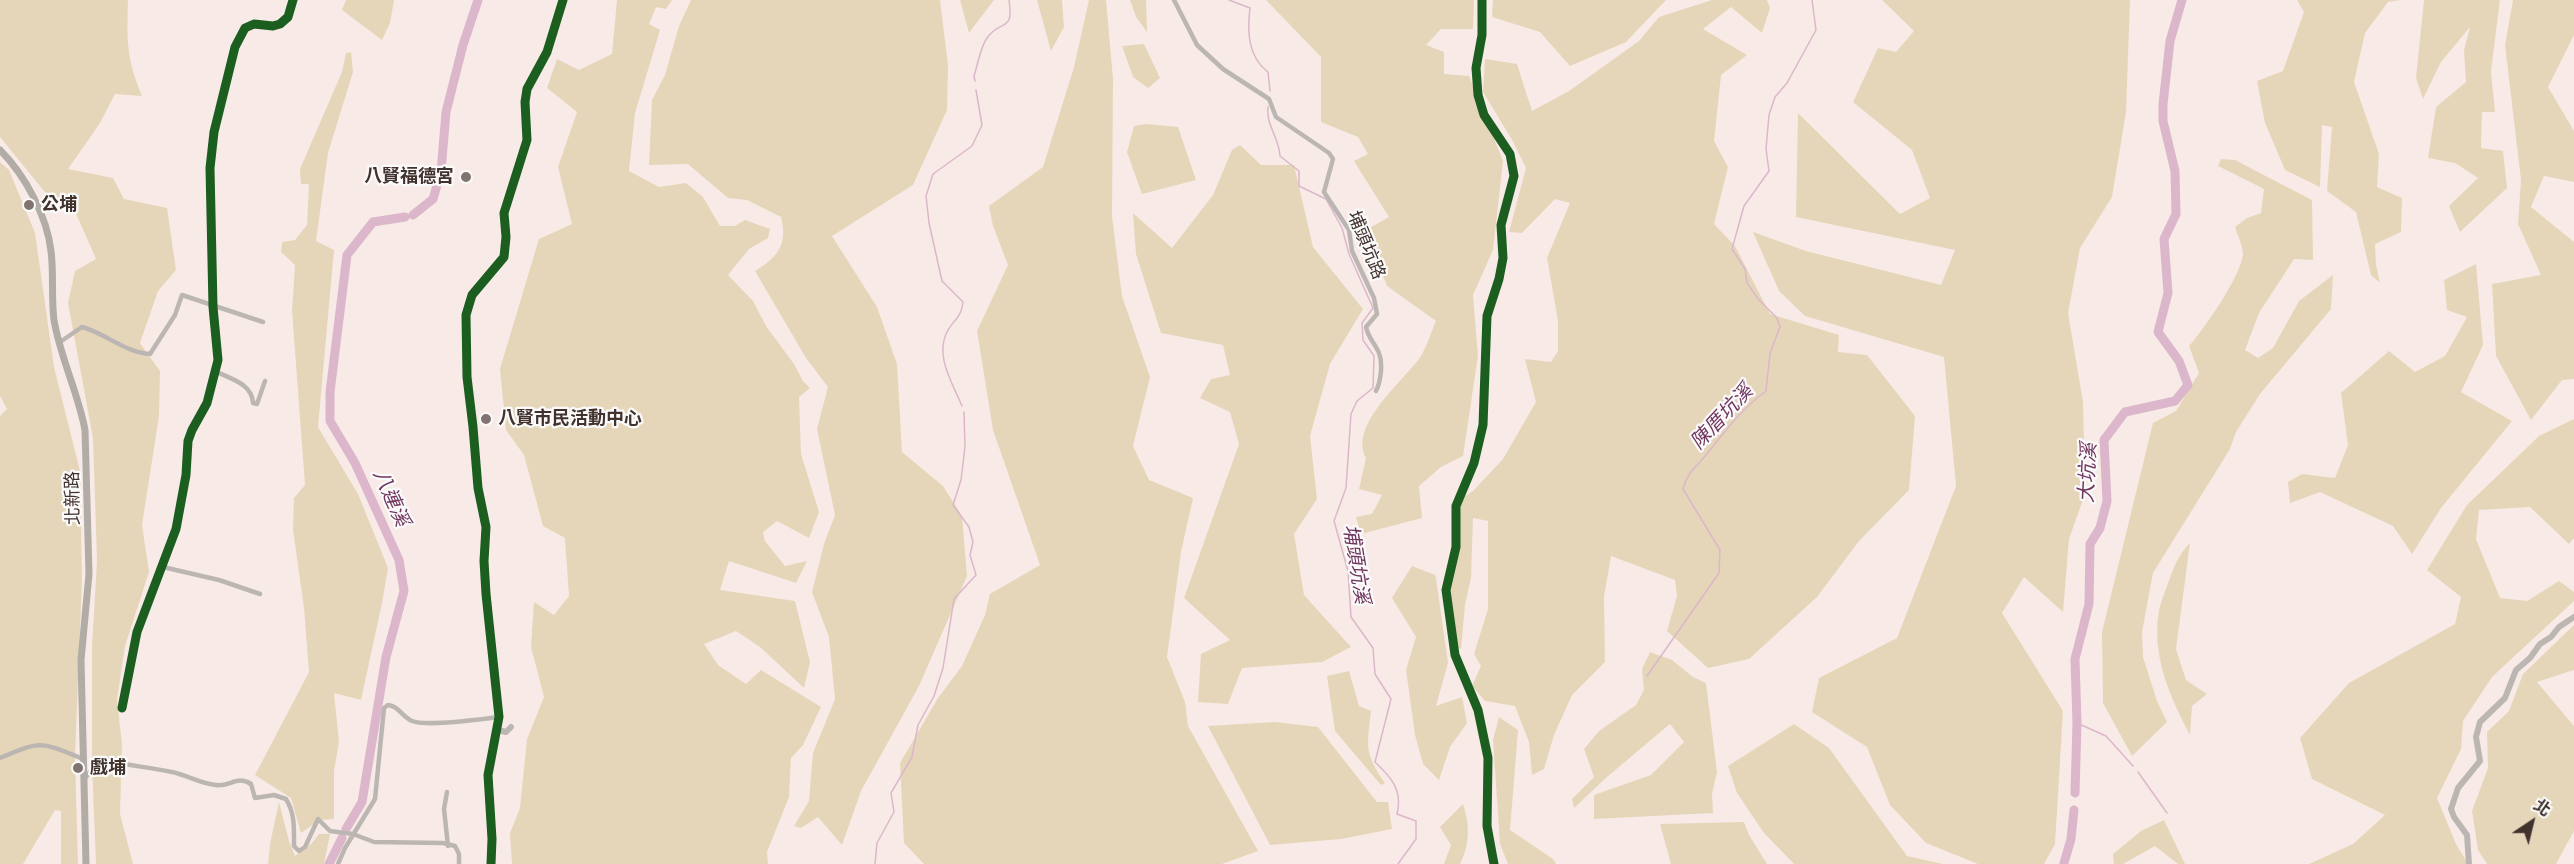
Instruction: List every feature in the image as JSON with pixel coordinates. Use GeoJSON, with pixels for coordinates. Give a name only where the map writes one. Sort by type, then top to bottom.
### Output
{"type":"FeatureCollection","features":[{"type":"Feature","properties":{"kind":"main road","name":"北新路"},"geometry":{"type":"LineString","coordinates":[[0,150],[24,182],[43,220],[51,248],[54,319],[81,408],[87,453],[86,502],[89,574],[81,660],[86,864]]}},
{"type":"Feature","properties":{"kind":"street"},"geometry":{"type":"LineString","coordinates":[[122,708],[137,632],[176,529],[186,475],[188,441],[207,403],[218,360],[213,307],[210,168],[214,132],[234,46],[245,28],[254,24],[280,24],[288,17],[293,0]]}},
{"type":"Feature","properties":{"kind":"street"},"geometry":{"type":"LineString","coordinates":[[491,864],[492,839],[488,775],[499,717],[486,583],[486,527],[478,488],[467,377],[466,315],[472,295],[504,257],[506,237],[504,213],[527,140],[525,102],[527,89],[547,52],[563,0]]}},
{"type":"Feature","properties":{"kind":"street","name":"埔頭坑路"},"geometry":{"type":"LineString","coordinates":[[1174,0],[1197,45],[1223,69],[1269,99],[1276,117],[1329,153],[1333,159],[1324,192],[1349,230],[1352,252],[1374,298],[1377,314],[1366,327],[1367,335],[1380,355],[1381,382],[1376,391]]}},
{"type":"Feature","properties":{"kind":"street"},"geometry":{"type":"LineString","coordinates":[[1482,0],[1482,34],[1476,68],[1478,95],[1484,115],[1510,154],[1514,176],[1501,225],[1503,258],[1499,279],[1487,316],[1483,424],[1474,463],[1456,506],[1456,547],[1446,590],[1455,655],[1478,710],[1488,758],[1486,826],[1494,864]]}},
{"type":"Feature","properties":{"kind":"street"},"geometry":{"type":"LineString","coordinates":[[60,342],[82,327],[93,330],[134,351],[150,354],[175,315],[182,295],[213,307],[248,315],[263,322]]}},
{"type":"Feature","properties":{"kind":"street"},"geometry":{"type":"LineString","coordinates":[[215,371],[247,387],[252,393],[252,403],[257,404],[266,381]]}},
{"type":"Feature","properties":{"kind":"street"},"geometry":{"type":"LineString","coordinates":[[163,567],[219,580],[260,594]]}},
{"type":"Feature","properties":{"kind":"street"},"geometry":{"type":"LineString","coordinates":[[2469,864],[2467,835],[2451,809],[2458,788],[2480,760],[2476,737],[2480,722],[2505,698],[2516,670],[2530,658],[2540,644],[2551,638],[2559,627],[2574,617]]}},
{"type":"Feature","properties":{"kind":"street"},"geometry":{"type":"LineString","coordinates":[[338,864],[353,834],[375,799],[384,708],[388,705],[395,706],[412,721],[455,722],[499,717]]}},
{"type":"Feature","properties":{"kind":"street"},"geometry":{"type":"LineString","coordinates":[[498,730],[506,732],[511,727]]}},
{"type":"Feature","properties":{"kind":"street"},"geometry":{"type":"LineString","coordinates":[[0,758],[30,745],[48,745],[83,759]]}},
{"type":"Feature","properties":{"kind":"street"},"geometry":{"type":"LineString","coordinates":[[83,781],[99,759],[138,768],[172,772],[214,785],[244,779],[251,784],[255,798],[274,795],[286,799],[295,825],[294,846],[299,851],[305,847],[318,819],[330,831],[353,834],[375,842],[443,843],[455,846],[459,854],[459,864]]}},
{"type":"Feature","properties":{"kind":"street"},"geometry":{"type":"LineString","coordinates":[[447,792],[444,809],[448,846]]}},
{"type":"Feature","properties":{"kind":"shaded area"},"geometry":{"type":"Polygon","coordinates":[[[0,0],[128,0],[129,49],[142,96],[115,94],[100,123],[68,169],[113,178],[124,199],[167,208],[176,270],[158,291],[140,343],[160,371],[159,416],[142,525],[149,572],[125,646],[117,700],[122,744],[120,814],[133,864],[96,864],[92,766],[92,647],[97,561],[93,438],[68,303],[75,271],[96,259],[74,209],[48,196],[0,137],[0,0]]]}},
{"type":"Feature","properties":{"kind":"shaded area"},"geometry":{"type":"Polygon","coordinates":[[[346,0],[394,0],[390,23],[382,40],[342,10],[346,0]]]}},
{"type":"Feature","properties":{"kind":"shaded area"},"geometry":{"type":"Polygon","coordinates":[[[617,0],[672,0],[666,9],[656,7],[649,24],[660,30],[635,113],[629,171],[659,187],[686,183],[703,197],[720,226],[735,226],[745,220],[770,229],[768,238],[749,249],[728,275],[753,301],[766,326],[810,388],[799,397],[801,454],[819,512],[809,538],[777,521],[763,532],[765,541],[785,566],[807,561],[796,583],[729,561],[720,590],[795,601],[810,662],[804,688],[760,647],[736,631],[704,644],[718,665],[746,684],[761,670],[821,707],[803,745],[791,758],[789,797],[767,852],[768,864],[512,864],[510,833],[520,808],[527,739],[544,697],[531,647],[534,602],[554,615],[569,596],[565,538],[543,526],[524,455],[506,430],[500,369],[539,239],[572,224],[558,167],[577,112],[547,88],[557,59],[579,70],[612,54],[617,0]]]}},
{"type":"Feature","properties":{"kind":"shaded area"},"geometry":{"type":"Polygon","coordinates":[[[691,0],[940,0],[948,65],[947,110],[913,185],[832,236],[877,307],[897,364],[902,452],[943,486],[962,516],[967,576],[919,686],[861,791],[842,845],[818,817],[801,828],[794,826],[809,801],[813,753],[835,699],[829,637],[812,592],[824,544],[835,515],[817,429],[828,387],[806,358],[755,271],[770,260],[779,249],[783,235],[781,217],[747,200],[728,198],[688,164],[649,165],[652,100],[665,75],[679,26],[691,0]]]}},
{"type":"Feature","properties":{"kind":"shaded area"},"geometry":{"type":"Polygon","coordinates":[[[960,0],[994,0],[969,33],[960,0]]]}},
{"type":"Feature","properties":{"kind":"shaded area"},"geometry":{"type":"Polygon","coordinates":[[[1037,0],[1062,0],[1064,27],[1051,51],[1037,0]]]}},
{"type":"Feature","properties":{"kind":"shaded area"},"geometry":{"type":"Polygon","coordinates":[[[1089,0],[1106,0],[1113,79],[1112,216],[1122,296],[1150,377],[1133,446],[1149,480],[1193,498],[1181,552],[1167,657],[1185,702],[1188,726],[1258,851],[1222,864],[924,864],[904,843],[900,763],[938,698],[962,666],[985,615],[990,594],[1040,565],[993,430],[977,331],[1008,265],[993,226],[989,206],[1043,167],[1074,67],[1089,0]]]}},
{"type":"Feature","properties":{"kind":"shaded area"},"geometry":{"type":"Polygon","coordinates":[[[1130,0],[1146,0],[1147,32],[1136,17],[1130,0]]]}},
{"type":"Feature","properties":{"kind":"shaded area"},"geometry":{"type":"Polygon","coordinates":[[[1266,0],[1474,0],[1473,29],[1441,29],[1426,45],[1444,52],[1444,74],[1469,76],[1503,161],[1493,250],[1473,295],[1478,356],[1463,456],[1441,467],[1419,486],[1422,518],[1361,534],[1356,517],[1372,514],[1382,495],[1359,489],[1366,458],[1362,445],[1365,432],[1380,404],[1421,356],[1436,321],[1387,286],[1366,230],[1389,217],[1354,161],[1368,154],[1358,137],[1321,122],[1321,57],[1266,0]]]}},
{"type":"Feature","properties":{"kind":"shaded area"},"geometry":{"type":"Polygon","coordinates":[[[1493,0],[1666,0],[1626,42],[1570,66],[1540,32],[1492,17],[1493,0]]]}},
{"type":"Feature","properties":{"kind":"shaded area"},"geometry":{"type":"Polygon","coordinates":[[[1712,0],[1767,0],[1770,8],[1762,33],[1731,7],[1703,29],[1747,55],[1721,75],[1714,141],[1728,167],[1714,224],[1735,246],[1770,314],[1839,335],[1838,352],[1867,355],[1915,416],[1909,490],[1859,541],[1817,597],[1749,659],[1708,668],[1667,631],[1677,596],[1675,580],[1611,556],[1604,597],[1605,662],[1572,695],[1554,735],[1544,769],[1532,775],[1529,742],[1515,706],[1485,701],[1472,686],[1481,666],[1474,654],[1488,609],[1488,521],[1473,518],[1471,578],[1465,605],[1461,649],[1457,647],[1446,585],[1464,497],[1473,491],[1503,459],[1536,402],[1525,359],[1551,362],[1558,351],[1558,321],[1547,258],[1570,203],[1555,199],[1522,233],[1509,232],[1526,168],[1483,92],[1485,59],[1517,64],[1532,111],[1569,91],[1639,41],[1659,17],[1712,0]]]}},
{"type":"Feature","properties":{"kind":"shaded area"},"geometry":{"type":"Polygon","coordinates":[[[1882,0],[2130,0],[2126,112],[2112,197],[2080,248],[2068,313],[2083,402],[2085,494],[2069,539],[2063,612],[2024,577],[2002,613],[2063,711],[2055,844],[2044,864],[1978,864],[1926,843],[1890,805],[1867,747],[1812,712],[1819,678],[1897,638],[1956,486],[1944,357],[1805,316],[1779,291],[1753,232],[1806,251],[1941,285],[1955,250],[1796,217],[1798,113],[1900,214],[1930,198],[1912,150],[1853,102],[1878,48],[1896,52],[1914,31],[1882,0]]]}},
{"type":"Feature","properties":{"kind":"shaded area"},"geometry":{"type":"Polygon","coordinates":[[[2297,0],[2401,0],[2388,2],[2365,33],[2354,82],[2379,154],[2377,187],[2402,198],[2401,232],[2375,244],[2380,283],[2371,275],[2356,212],[2327,191],[2332,127],[2322,125],[2320,187],[2285,170],[2265,123],[2257,81],[2283,71],[2304,12],[2297,0]]]}},
{"type":"Feature","properties":{"kind":"shaded area"},"geometry":{"type":"Polygon","coordinates":[[[2424,0],[2500,0],[2491,71],[2495,112],[2482,112],[2481,148],[2503,151],[2507,188],[2460,232],[2449,206],[2478,178],[2455,163],[2428,158],[2436,107],[2466,82],[2464,50],[2470,27],[2441,62],[2423,99],[2416,78],[2424,0]]]}},
{"type":"Feature","properties":{"kind":"shaded area"},"geometry":{"type":"Polygon","coordinates":[[[2513,0],[2574,0],[2574,35],[2548,87],[2574,131],[2574,182],[2544,176],[2531,207],[2574,242],[2574,379],[2562,380],[2531,420],[2496,356],[2492,284],[2541,275],[2518,224],[2521,180],[2505,45],[2513,0]]]}},
{"type":"Feature","properties":{"kind":"shaded area"},"geometry":{"type":"Polygon","coordinates":[[[1144,44],[1160,78],[1148,88],[1133,77],[1122,46],[1144,44]]]}},
{"type":"Feature","properties":{"kind":"shaded area"},"geometry":{"type":"Polygon","coordinates":[[[351,52],[353,72],[328,153],[316,241],[334,250],[318,427],[358,494],[388,568],[361,700],[334,693],[339,742],[334,771],[334,819],[319,820],[301,833],[291,798],[255,775],[309,672],[304,608],[293,530],[294,498],[305,485],[292,311],[295,265],[281,252],[282,242],[295,240],[307,225],[309,184],[301,184],[300,169],[342,72],[346,53],[351,52]]]}},
{"type":"Feature","properties":{"kind":"shaded area"},"geometry":{"type":"Polygon","coordinates":[[[1146,124],[1178,127],[1196,180],[1142,194],[1127,152],[1134,126],[1146,124]]]}},
{"type":"Feature","properties":{"kind":"shaded area"},"geometry":{"type":"Polygon","coordinates":[[[1240,145],[1261,165],[1294,165],[1313,247],[1363,309],[1330,364],[1310,436],[1317,499],[1294,534],[1304,595],[1351,647],[1322,662],[1242,668],[1228,704],[1198,702],[1201,654],[1230,640],[1184,598],[1239,444],[1230,412],[1200,398],[1211,379],[1230,375],[1223,345],[1161,333],[1136,254],[1133,213],[1172,248],[1213,195],[1232,150],[1240,145]]]}},
{"type":"Feature","properties":{"kind":"shaded area"},"geometry":{"type":"Polygon","coordinates":[[[2221,159],[2235,160],[2312,200],[2313,260],[2294,259],[2259,313],[2245,350],[2258,358],[2273,348],[2299,301],[2333,275],[2331,309],[2260,394],[2236,432],[2230,449],[2153,573],[2142,632],[2143,657],[2157,701],[2167,722],[2132,756],[2103,703],[2102,632],[2153,423],[2176,411],[2199,373],[2189,346],[2221,302],[2241,264],[2243,251],[2235,227],[2247,218],[2261,213],[2264,189],[2218,166],[2221,159]]]}},
{"type":"Feature","properties":{"kind":"shaded area"},"geometry":{"type":"Polygon","coordinates":[[[0,162],[9,170],[35,233],[54,367],[80,471],[82,580],[75,757],[78,864],[61,864],[61,811],[55,810],[23,864],[0,864],[0,416],[7,409],[0,396],[0,162]]]}},
{"type":"Feature","properties":{"kind":"shaded area"},"geometry":{"type":"Polygon","coordinates":[[[2476,264],[2483,345],[2461,392],[2512,421],[2441,508],[2412,554],[2393,526],[2320,492],[2290,503],[2288,482],[2302,474],[2335,478],[2348,445],[2341,393],[2389,351],[2415,372],[2445,356],[2467,317],[2447,310],[2444,280],[2476,264]]]}},
{"type":"Feature","properties":{"kind":"shaded area"},"geometry":{"type":"Polygon","coordinates":[[[2574,419],[2574,538],[2569,544],[2530,507],[2479,510],[2476,539],[2500,598],[2527,601],[2559,581],[2574,592],[2574,601],[2492,677],[2463,721],[2461,749],[2437,798],[2456,844],[2468,864],[2309,864],[2353,844],[2385,815],[2312,779],[2300,738],[2349,683],[2455,624],[2461,597],[2427,570],[2467,505],[2539,436],[2574,419]]]}},
{"type":"Feature","properties":{"kind":"shaded area"},"geometry":{"type":"Polygon","coordinates":[[[2190,543],[2176,649],[2186,680],[2207,694],[2192,706],[2190,735],[2164,675],[2157,627],[2160,607],[2172,572],[2179,557],[2190,543]]]}},
{"type":"Feature","properties":{"kind":"shaded area"},"geometry":{"type":"Polygon","coordinates":[[[1412,566],[1435,575],[1436,578],[1448,663],[1436,706],[1462,697],[1467,723],[1450,747],[1439,780],[1423,764],[1415,735],[1406,670],[1416,637],[1392,598],[1412,566]]]}},
{"type":"Feature","properties":{"kind":"shaded area"},"geometry":{"type":"Polygon","coordinates":[[[2574,625],[2574,670],[2537,682],[2574,726],[2574,831],[2556,864],[2487,864],[2478,850],[2472,811],[2488,768],[2487,732],[2509,711],[2523,674],[2574,625]]]}},
{"type":"Feature","properties":{"kind":"shaded area"},"geometry":{"type":"Polygon","coordinates":[[[1650,652],[1672,660],[1693,677],[1706,683],[1717,772],[1712,794],[1713,813],[1594,819],[1594,795],[1651,775],[1684,742],[1670,724],[1574,808],[1572,799],[1594,777],[1584,749],[1599,731],[1636,705],[1644,690],[1642,669],[1650,652]]]}},
{"type":"Feature","properties":{"kind":"shaded area"},"geometry":{"type":"Polygon","coordinates":[[[1349,671],[1359,706],[1371,711],[1369,749],[1373,764],[1385,783],[1381,785],[1335,731],[1327,676],[1349,671]]]}},
{"type":"Feature","properties":{"kind":"shaded area"},"geometry":{"type":"Polygon","coordinates":[[[1499,717],[1518,730],[1510,830],[1553,859],[1556,864],[1508,864],[1500,844],[1493,740],[1499,717]]]}},
{"type":"Feature","properties":{"kind":"shaded area"},"geometry":{"type":"Polygon","coordinates":[[[1275,722],[1318,727],[1377,802],[1388,802],[1392,829],[1341,839],[1270,845],[1208,726],[1275,722]]]}},
{"type":"Feature","properties":{"kind":"shaded area"},"geometry":{"type":"Polygon","coordinates":[[[1794,724],[1829,748],[1907,856],[1943,864],[1794,864],[1764,833],[1737,793],[1728,766],[1794,724]]]}},
{"type":"Feature","properties":{"kind":"shaded area"},"geometry":{"type":"Polygon","coordinates":[[[279,802],[295,856],[312,843],[319,834],[330,834],[324,864],[268,864],[279,802]]]}},
{"type":"Feature","properties":{"kind":"shaded area"},"geometry":{"type":"Polygon","coordinates":[[[1463,804],[1468,827],[1466,849],[1460,864],[1444,864],[1451,845],[1440,827],[1463,804]]]}},
{"type":"Feature","properties":{"kind":"shaded area"},"geometry":{"type":"Polygon","coordinates":[[[2164,820],[2185,864],[2178,864],[2155,846],[2123,864],[2114,864],[2113,854],[2141,831],[2164,820]]]}},
{"type":"Feature","properties":{"kind":"shaded area"},"geometry":{"type":"Polygon","coordinates":[[[1744,822],[1749,835],[1767,864],[1671,864],[1660,824],[1744,822]]]}},
{"type":"Feature","properties":{"kind":"waterway","name":"八連溪"},"geometry":{"type":"LineString","coordinates":[[413,215],[433,199],[441,172],[446,112],[463,45],[478,0]]}},
{"type":"Feature","properties":{"kind":"waterway"},"geometry":{"type":"LineString","coordinates":[[975,81],[974,76],[987,38],[997,28],[1008,22],[1009,0]]}},
{"type":"Feature","properties":{"kind":"waterway","name":"埔頭坑溪"},"geometry":{"type":"LineString","coordinates":[[1229,0],[1250,8],[1250,43],[1256,59],[1268,72],[1270,91]]}},
{"type":"Feature","properties":{"kind":"waterway","name":"陳厝坑溪"},"geometry":{"type":"LineString","coordinates":[[1647,676],[1719,573],[1720,550],[1683,489],[1685,482],[1736,419],[1766,391],[1770,353],[1780,327],[1777,318],[1759,300],[1747,283],[1745,269],[1732,249],[1744,206],[1769,171],[1766,149],[1769,115],[1775,97],[1787,83],[1816,30],[1812,0]]}},
{"type":"Feature","properties":{"kind":"waterway","name":"大坑溪"},"geometry":{"type":"LineString","coordinates":[[2075,793],[2077,723],[2075,659],[2089,604],[2090,544],[2100,528],[2107,501],[2104,440],[2125,412],[2175,401],[2188,385],[2179,361],[2158,332],[2168,293],[2164,239],[2176,214],[2175,171],[2163,121],[2163,104],[2170,41],[2182,0]]}},
{"type":"Feature","properties":{"kind":"waterway"},"geometry":{"type":"LineString","coordinates":[[962,406],[949,378],[943,349],[944,339],[959,314],[963,302],[942,281],[929,223],[926,196],[933,174],[972,146],[982,125],[976,90]]}},
{"type":"Feature","properties":{"kind":"waterway","name":"埔頭坑溪"},"geometry":{"type":"LineString","coordinates":[[1268,107],[1269,120],[1280,156],[1299,171],[1299,186],[1326,199],[1342,228],[1349,254],[1373,308],[1362,323],[1363,340],[1374,356],[1373,388],[1357,401],[1351,414],[1346,488],[1334,521],[1348,571],[1351,617],[1373,648],[1375,674],[1391,699],[1375,762],[1386,773],[1397,791],[1397,814],[1416,821],[1416,839],[1398,864]]}},
{"type":"Feature","properties":{"kind":"waterway","name":"八連溪"},"geometry":{"type":"LineString","coordinates":[[346,829],[362,802],[386,657],[404,591],[399,560],[355,463],[330,421],[330,392],[347,255],[373,222],[405,217]]}},
{"type":"Feature","properties":{"kind":"waterway"},"geometry":{"type":"LineString","coordinates":[[875,864],[877,843],[894,812],[891,793],[912,757],[918,725],[934,696],[943,668],[954,599],[976,575],[970,555],[973,542],[969,527],[953,505],[961,480],[965,447],[964,412]]}},
{"type":"Feature","properties":{"kind":"waterway"},"geometry":{"type":"LineString","coordinates":[[2077,723],[2106,736],[2133,766]]}},
{"type":"Feature","properties":{"kind":"waterway"},"geometry":{"type":"LineString","coordinates":[[2138,772],[2167,813]]}},
{"type":"Feature","properties":{"kind":"waterway","name":"大坑溪"},"geometry":{"type":"LineString","coordinates":[[2064,863],[2071,839],[2074,810]]}},
{"type":"Feature","properties":{"kind":"waterway","name":"八連溪"},"geometry":{"type":"LineString","coordinates":[[329,864],[342,838]]}},
{"type":"Feature","properties":{"kind":"cycle path"},"geometry":{"type":"LineString","coordinates":[[122,708],[137,632],[176,529],[186,475],[188,441],[207,403],[218,360],[213,307],[210,168],[214,132],[235,47],[245,28],[254,24],[273,26],[280,24],[288,17],[293,0]]}},
{"type":"Feature","properties":{"kind":"cycle path"},"geometry":{"type":"LineString","coordinates":[[491,864],[492,839],[488,775],[499,717],[486,594],[484,561],[486,527],[478,488],[467,377],[466,315],[472,295],[504,257],[506,237],[504,213],[527,140],[525,102],[527,89],[547,52],[563,0]]}},
{"type":"Feature","properties":{"kind":"cycle path"},"geometry":{"type":"LineString","coordinates":[[1482,0],[1482,35],[1476,68],[1478,95],[1484,115],[1510,154],[1514,176],[1501,225],[1503,258],[1499,279],[1487,316],[1483,425],[1474,463],[1456,506],[1456,547],[1446,590],[1455,655],[1478,710],[1488,758],[1487,826],[1494,864]]}},
{"type":"Feature","properties":{"kind":"place","name":"八賢福德宮"},"geometry":{"type":"Point","coordinates":[466,177]}},
{"type":"Feature","properties":{"kind":"place","name":"公埔"},"geometry":{"type":"Point","coordinates":[29,205]}},
{"type":"Feature","properties":{"kind":"place","name":"八賢市民活動中心"},"geometry":{"type":"Point","coordinates":[486,419]}},
{"type":"Feature","properties":{"kind":"place","name":"戲埔"},"geometry":{"type":"Point","coordinates":[78,768]}}]}
